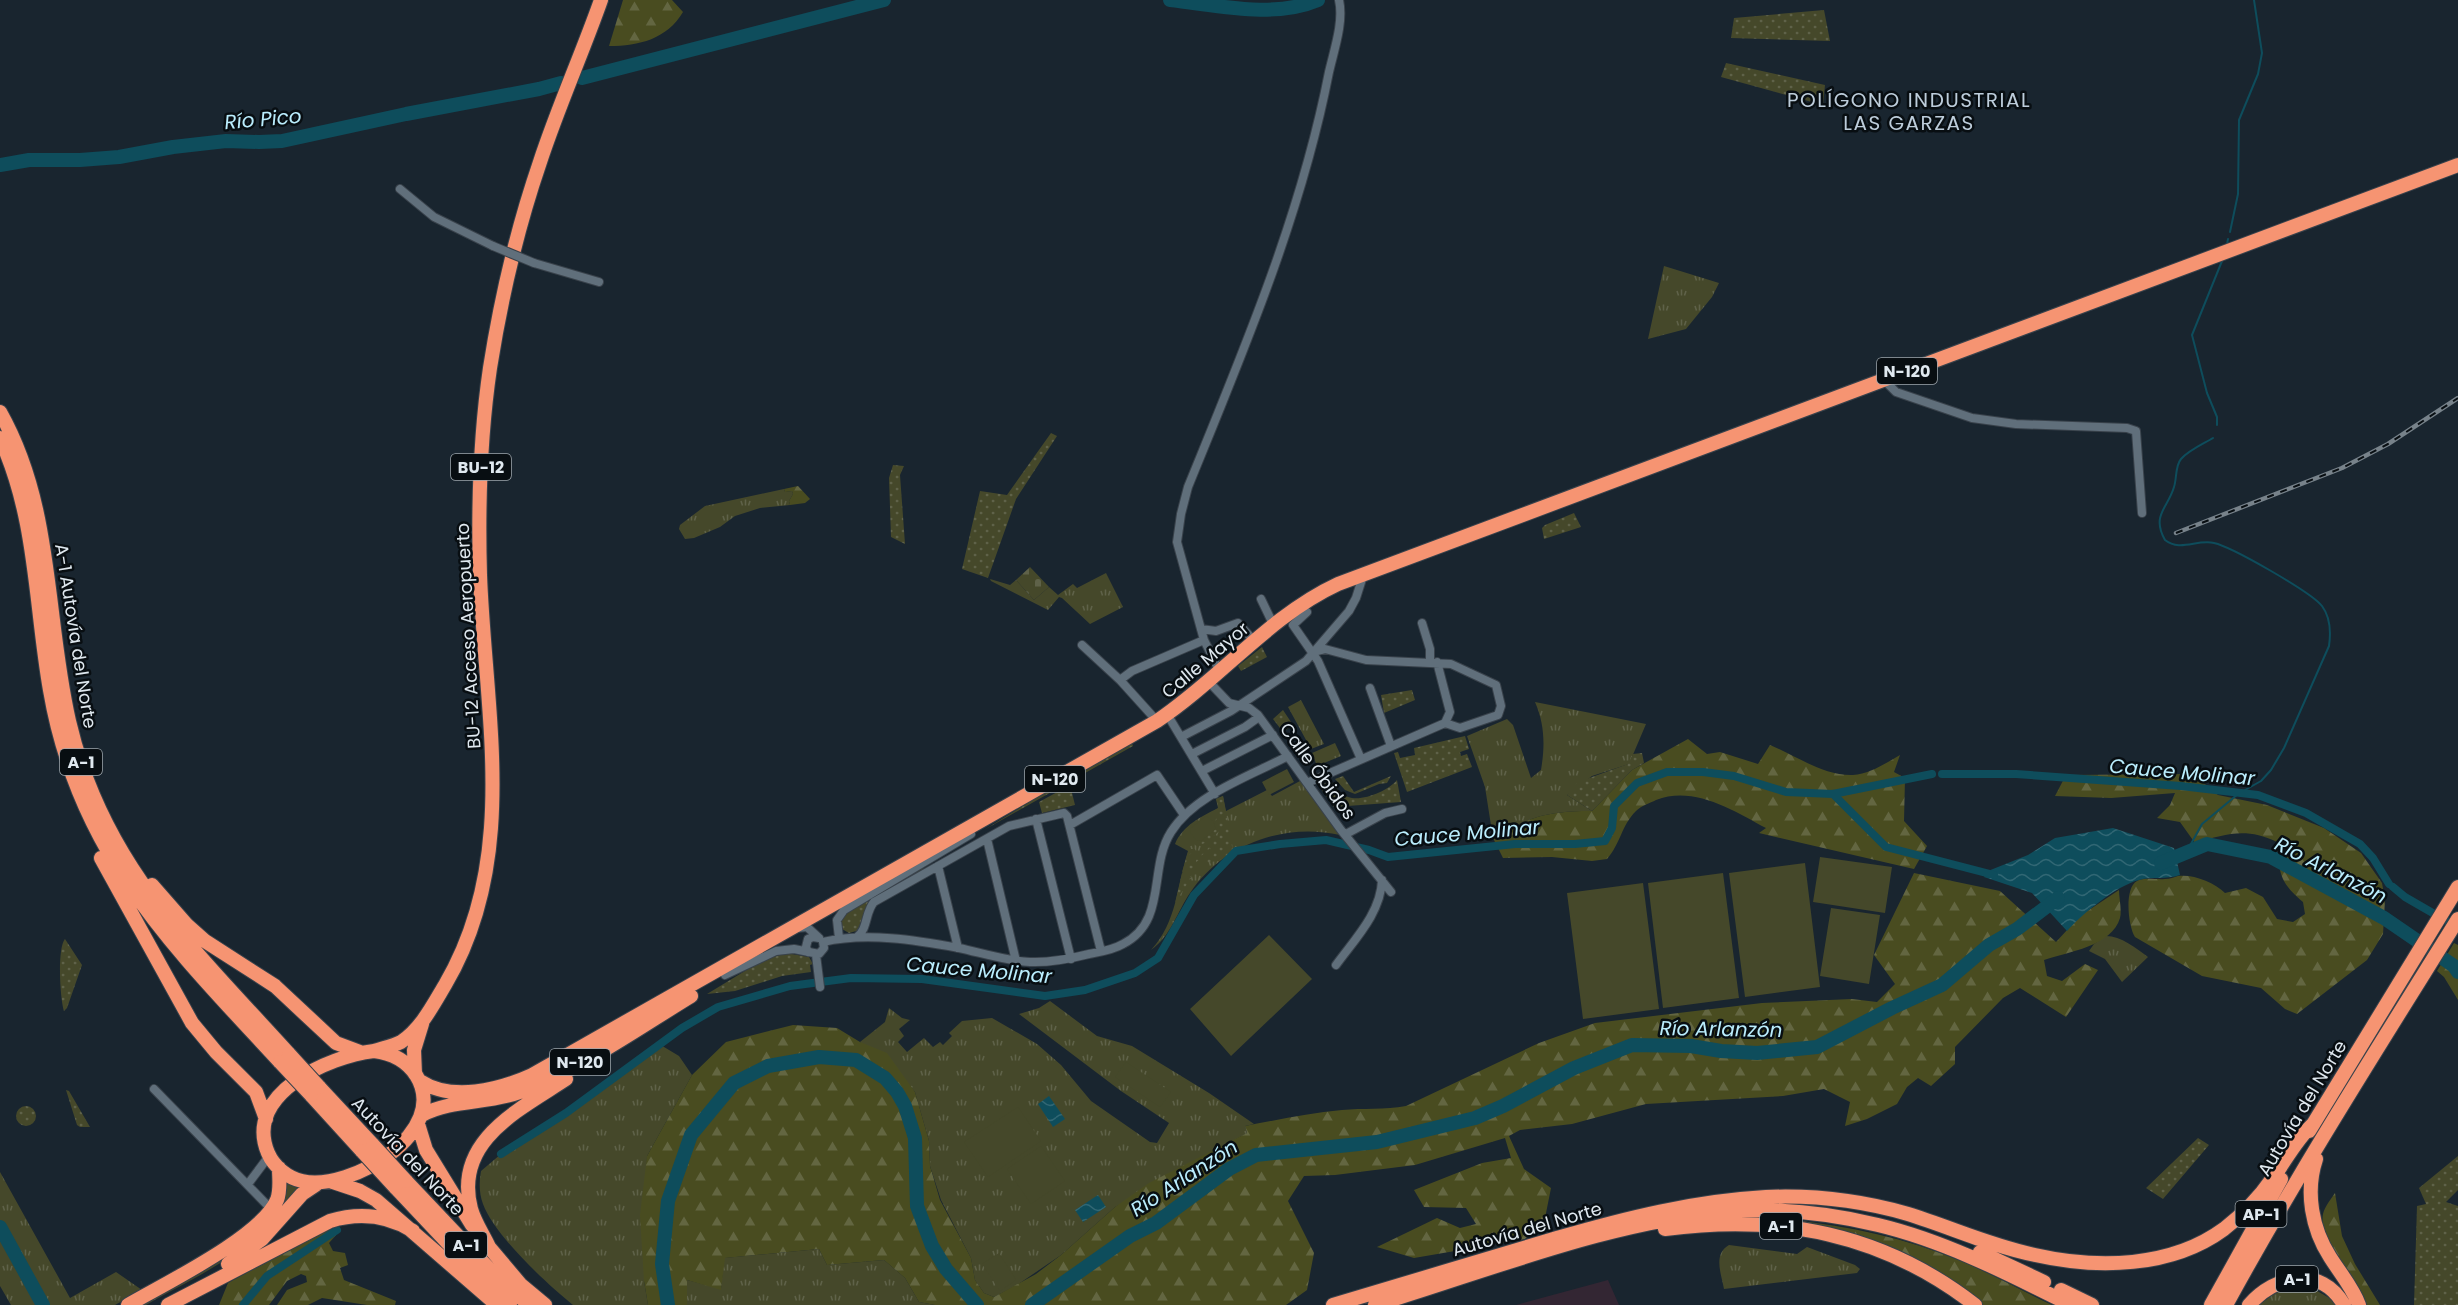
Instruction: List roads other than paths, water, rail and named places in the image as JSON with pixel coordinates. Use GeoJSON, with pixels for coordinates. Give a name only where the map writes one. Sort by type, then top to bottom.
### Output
{"type":"FeatureCollection","features":[{"type":"Feature","properties":{"kind":"highway","name":"BU-12 Acceso Aeropuerto"},"geometry":{"type":"LineString","coordinates":[[423,1021],[453,971],[470,932],[486,879],[490,850],[494,769],[483,630],[480,502],[484,420],[499,315],[514,247],[533,183],[602,0]]}},
{"type":"Feature","properties":{"kind":"highway","name":"N-120"},"geometry":{"type":"LineString","coordinates":[[1363,574],[2458,165]]}},
{"type":"Feature","properties":{"kind":"highway","name":"A-1 Autovía del Norte"},"geometry":{"type":"LineString","coordinates":[[0,412],[26,467],[39,512],[63,692],[74,741],[94,797],[121,854],[148,894],[284,1058]]}},
{"type":"Feature","properties":{"kind":"highway","name":"A-1 Autovía del Norte"},"geometry":{"type":"LineString","coordinates":[[0,438],[15,472],[27,516],[50,691],[62,744],[78,791],[104,846],[149,915],[182,955],[284,1058]]}},
{"type":"Feature","properties":{"kind":"highway","name":"Calle Mayor"},"geometry":{"type":"LineString","coordinates":[[1162,717],[1320,592],[1363,574]]}},
{"type":"Feature","properties":{"kind":"highway","name":"N-120"},"geometry":{"type":"LineString","coordinates":[[367,1052],[395,1056],[430,1088],[465,1092],[511,1084],[601,1037],[1162,717]]}},
{"type":"Feature","properties":{"kind":"highway"},"geometry":{"type":"LineString","coordinates":[[78,791],[81,809],[103,862],[178,1000],[204,1039],[256,1092],[266,1119]]}},
{"type":"Feature","properties":{"kind":"highway"},"geometry":{"type":"LineString","coordinates":[[94,797],[135,864],[187,926],[219,951],[275,986],[336,1043],[367,1052]]}},
{"type":"Feature","properties":{"kind":"highway","name":"N-120"},"geometry":{"type":"LineString","coordinates":[[157,1305],[224,1267],[251,1248],[277,1225],[306,1191],[324,1182],[360,1171],[379,1160],[406,1140],[420,1119],[440,1107],[485,1101],[522,1091],[569,1068],[724,975],[890,880],[953,838]]}},
{"type":"Feature","properties":{"kind":"highway","name":"Autovía del Norte"},"geometry":{"type":"LineString","coordinates":[[2211,1305],[2313,1124],[2455,893]]}},
{"type":"Feature","properties":{"kind":"highway","name":"Autovía del Norte"},"geometry":{"type":"LineString","coordinates":[[2226,1305],[2256,1249],[2458,919]]}},
{"type":"Feature","properties":{"kind":"highway","name":"BU-12"},"geometry":{"type":"LineString","coordinates":[[367,1052],[401,1041],[423,1021]]}},
{"type":"Feature","properties":{"kind":"highway","name":"BU-12"},"geometry":{"type":"LineString","coordinates":[[417,1077],[414,1050],[423,1021]]}},
{"type":"Feature","properties":{"kind":"highway"},"geometry":{"type":"LineString","coordinates":[[489,1246],[477,1224],[469,1193],[471,1167],[478,1148],[504,1121],[594,1061],[633,1031]]}},
{"type":"Feature","properties":{"kind":"highway"},"geometry":{"type":"LineString","coordinates":[[367,1052],[301,1076],[275,1102],[266,1119],[264,1139],[269,1156],[290,1177],[348,1186],[369,1195],[497,1305]]}},
{"type":"Feature","properties":{"kind":"highway","name":"Autovía del Norte"},"geometry":{"type":"LineString","coordinates":[[284,1058],[401,1184],[529,1305]]}},
{"type":"Feature","properties":{"kind":"highway"},"geometry":{"type":"LineString","coordinates":[[417,1077],[423,1094],[420,1119],[426,1150],[462,1210],[489,1246],[521,1285],[545,1305]]}},
{"type":"Feature","properties":{"kind":"highway"},"geometry":{"type":"LineString","coordinates":[[1733,1200],[1768,1197],[1820,1198],[1857,1203],[1905,1214],[2033,1255],[2092,1263],[2147,1260],[2196,1245],[2224,1229],[2255,1200],[2271,1181],[2302,1134],[2313,1124]]}},
{"type":"Feature","properties":{"kind":"highway"},"geometry":{"type":"LineString","coordinates":[[2317,1148],[2310,1189],[2317,1230],[2328,1255],[2359,1305]]}},
{"type":"Feature","properties":{"kind":"highway"},"geometry":{"type":"LineString","coordinates":[[128,1305],[238,1239],[271,1209],[279,1193],[279,1168]]}},
{"type":"Feature","properties":{"kind":"highway","name":"A-1"},"geometry":{"type":"LineString","coordinates":[[401,1184],[477,1274],[510,1305]]}},
{"type":"Feature","properties":{"kind":"highway","name":"Autovía del Norte"},"geometry":{"type":"LineString","coordinates":[[1333,1305],[1627,1218],[1689,1205],[1733,1200]]}},
{"type":"Feature","properties":{"kind":"highway","name":"A-1"},"geometry":{"type":"LineString","coordinates":[[1733,1200],[1785,1202],[1846,1209],[1919,1227],[1993,1258],[2091,1305]]}},
{"type":"Feature","properties":{"kind":"highway"},"geometry":{"type":"LineString","coordinates":[[1451,1282],[1561,1247],[1684,1217],[1736,1211],[1779,1211],[1840,1218],[1904,1232],[1941,1245],[2071,1305]]}},
{"type":"Feature","properties":{"kind":"highway"},"geometry":{"type":"LineString","coordinates":[[168,1305],[330,1221],[354,1216],[376,1216],[401,1224],[413,1231]]}},
{"type":"Feature","properties":{"kind":"highway","name":"A-1"},"geometry":{"type":"LineString","coordinates":[[1451,1282],[1626,1236],[1698,1225],[1745,1223],[1819,1232],[1868,1246],[1926,1273],[1974,1305]]}},
{"type":"Feature","properties":{"kind":"highway","name":"A-1"},"geometry":{"type":"LineString","coordinates":[[2249,1305],[2272,1285],[2305,1278],[2329,1287],[2344,1305]]}},
{"type":"Feature","properties":{"kind":"highway","name":"Autovía del Norte"},"geometry":{"type":"LineString","coordinates":[[1375,1305],[1451,1282]]}},
{"type":"Feature","properties":{"kind":"street","name":"Calle Óbidos"},"geometry":{"type":"LineString","coordinates":[[1339,0],[1340,21],[1319,126],[1292,219],[1188,487],[1181,514],[1178,542],[1214,677],[1229,703],[1249,708],[1259,717],[1360,854],[1391,892]]}},
{"type":"Feature","properties":{"kind":"street"},"geometry":{"type":"LineString","coordinates":[[399,189],[434,217],[493,246],[534,263],[599,282]]}},
{"type":"Feature","properties":{"kind":"street"},"geometry":{"type":"LineString","coordinates":[[1884,380],[1896,392],[1972,418],[2016,424],[2127,428],[2136,431],[2142,513]]}},
{"type":"Feature","properties":{"kind":"street"},"geometry":{"type":"LineString","coordinates":[[1181,737],[1239,706],[1304,663],[1349,611],[1356,598],[1363,574]]}},
{"type":"Feature","properties":{"kind":"street","name":"Calle Mayor"},"geometry":{"type":"LineString","coordinates":[[1261,599],[1275,626]]}},
{"type":"Feature","properties":{"kind":"street"},"geometry":{"type":"LineString","coordinates":[[1307,612],[1293,624],[1313,652],[1361,759]]}},
{"type":"Feature","properties":{"kind":"street"},"geometry":{"type":"LineString","coordinates":[[1202,629],[1216,631],[1238,623],[1255,642]]}},
{"type":"Feature","properties":{"kind":"street"},"geometry":{"type":"LineString","coordinates":[[1307,783],[1445,723],[1450,712],[1422,623]]}},
{"type":"Feature","properties":{"kind":"street"},"geometry":{"type":"LineString","coordinates":[[1120,680],[1132,671],[1204,640]]}},
{"type":"Feature","properties":{"kind":"street"},"geometry":{"type":"LineString","coordinates":[[1082,645],[1181,737],[1215,794]]}},
{"type":"Feature","properties":{"kind":"street"},"geometry":{"type":"LineString","coordinates":[[1313,652],[1325,649],[1366,660],[1451,664],[1496,686],[1502,706],[1498,715],[1463,728],[1445,723]]}},
{"type":"Feature","properties":{"kind":"street"},"geometry":{"type":"LineString","coordinates":[[1370,688],[1391,746]]}},
{"type":"Feature","properties":{"kind":"street"},"geometry":{"type":"LineString","coordinates":[[1191,754],[1245,727],[1259,717]]}},
{"type":"Feature","properties":{"kind":"street"},"geometry":{"type":"LineString","coordinates":[[1202,771],[1273,735]]}},
{"type":"Feature","properties":{"kind":"street"},"geometry":{"type":"LineString","coordinates":[[820,987],[819,977],[807,942],[811,938],[821,940],[860,934],[868,938],[909,941],[958,948],[1016,961],[1040,962],[1071,959],[1124,944],[1147,924],[1154,906],[1163,848],[1170,832],[1184,815],[1201,801],[1288,756]]}},
{"type":"Feature","properties":{"kind":"street"},"geometry":{"type":"LineString","coordinates":[[1070,825],[1157,775],[1184,815]]}},
{"type":"Feature","properties":{"kind":"street"},"geometry":{"type":"LineString","coordinates":[[839,938],[837,920],[844,910],[986,825],[1001,815],[1007,806]]}},
{"type":"Feature","properties":{"kind":"street"},"geometry":{"type":"LineString","coordinates":[[1346,834],[1385,813],[1402,809]]}},
{"type":"Feature","properties":{"kind":"street"},"geometry":{"type":"LineString","coordinates":[[860,934],[872,904],[1009,826],[1065,814],[1070,825],[1101,951]]}},
{"type":"Feature","properties":{"kind":"street"},"geometry":{"type":"LineString","coordinates":[[1036,819],[1071,959]]}},
{"type":"Feature","properties":{"kind":"street"},"geometry":{"type":"LineString","coordinates":[[987,839],[1016,961]]}},
{"type":"Feature","properties":{"kind":"street"},"geometry":{"type":"LineString","coordinates":[[938,866],[958,948]]}},
{"type":"Feature","properties":{"kind":"street"},"geometry":{"type":"LineString","coordinates":[[1336,965],[1377,906],[1382,880]]}},
{"type":"Feature","properties":{"kind":"street"},"geometry":{"type":"LineString","coordinates":[[724,975],[776,951],[794,949],[812,953],[823,950],[821,940],[807,927],[798,928],[771,943],[760,946]]}},
{"type":"Feature","properties":{"kind":"street"},"geometry":{"type":"LineString","coordinates":[[154,1089],[271,1209]]}},
{"type":"Feature","properties":{"kind":"street"},"geometry":{"type":"LineString","coordinates":[[248,1184],[269,1156]]}},
{"type":"Feature","properties":{"kind":"water"},"geometry":{"type":"Polygon","coordinates":[[[2113,828],[2174,848],[2180,875],[2130,883],[2100,901],[2067,931],[2032,893],[1984,877],[1988,871],[2028,855],[2055,838],[2113,828]]]}},
{"type":"Feature","properties":{"kind":"water"},"geometry":{"type":"Polygon","coordinates":[[[1049,1096],[1065,1119],[1053,1127],[1038,1104],[1049,1096]]]}},
{"type":"Feature","properties":{"kind":"water"},"geometry":{"type":"Polygon","coordinates":[[[1098,1195],[1106,1207],[1083,1222],[1075,1210],[1098,1195]]]}},
{"type":"Feature","properties":{"kind":"waterway","name":"Río Pico"},"geometry":{"type":"LineString","coordinates":[[582,78],[884,0]]}},
{"type":"Feature","properties":{"kind":"waterway","name":"Río Pico"},"geometry":{"type":"LineString","coordinates":[[1170,0],[1264,10],[1301,6],[1318,0]]}},
{"type":"Feature","properties":{"kind":"waterway"},"geometry":{"type":"LineString","coordinates":[[2230,232],[2238,194],[2239,120],[2258,74],[2262,53],[2254,0]]}},
{"type":"Feature","properties":{"kind":"waterway","name":"Río Pico"},"geometry":{"type":"LineString","coordinates":[[0,165],[29,160],[119,157],[173,147],[226,141],[282,141],[561,83]]}},
{"type":"Feature","properties":{"kind":"waterway"},"geometry":{"type":"LineString","coordinates":[[2227,244],[2228,239]]}},
{"type":"Feature","properties":{"kind":"waterway"},"geometry":{"type":"LineString","coordinates":[[2217,425],[2217,417],[2207,393],[2192,335],[2222,261]]}},
{"type":"Feature","properties":{"kind":"waterway"},"geometry":{"type":"LineString","coordinates":[[2186,853],[2202,824],[2238,794],[2261,781],[2271,770],[2284,748],[2329,646],[2330,636],[2329,620],[2322,606],[2315,599],[2271,571],[2214,543],[2177,545],[2165,540],[2161,531],[2160,518],[2174,487],[2179,462],[2188,453],[2213,438]]}},
{"type":"Feature","properties":{"kind":"waterway","name":"Cauce Molinar"},"geometry":{"type":"LineString","coordinates":[[501,1154],[566,1113],[682,1028],[718,1007],[790,986],[851,978],[922,979],[1045,996],[1085,990],[1135,973],[1158,958],[1194,895],[1236,851],[1326,840],[1388,857],[1515,844],[1575,844],[1605,841],[1612,828],[1614,806],[1637,783],[1667,772],[1703,772],[1734,776],[1786,792],[1833,794],[1932,774]]}},
{"type":"Feature","properties":{"kind":"waterway","name":"Cauce Molinar"},"geometry":{"type":"LineString","coordinates":[[1942,774],[2016,774],[2181,786],[2258,795],[2306,813],[2360,844],[2373,858],[2389,884]]}},
{"type":"Feature","properties":{"kind":"waterway"},"geometry":{"type":"LineString","coordinates":[[1833,794],[1886,847],[1994,875]]}},
{"type":"Feature","properties":{"kind":"waterway","name":"Río Arlanzón"},"geometry":{"type":"LineString","coordinates":[[2161,863],[2207,844],[2271,857],[2384,918],[2454,966],[2458,972]]}},
{"type":"Feature","properties":{"kind":"waterway","name":"Cauce Molinar"},"geometry":{"type":"LineString","coordinates":[[2393,887],[2405,897],[2457,927]]}},
{"type":"Feature","properties":{"kind":"waterway","name":"Río Arlanzón"},"geometry":{"type":"LineString","coordinates":[[1032,1305],[1130,1236],[1156,1223],[1229,1169],[1256,1155],[1377,1142],[1475,1118],[1503,1106],[1574,1068],[1632,1045],[1691,1046],[1721,1051],[1757,1053],[1817,1047],[1942,985],[1989,945],[2017,929],[2058,898]]}},
{"type":"Feature","properties":{"kind":"waterway","name":"Río Arlanzón"},"geometry":{"type":"LineString","coordinates":[[668,1305],[662,1264],[668,1201],[691,1135],[734,1083],[768,1066],[819,1057],[856,1060],[885,1078],[897,1092],[905,1106],[915,1138],[917,1206],[932,1246],[946,1269],[977,1305]]}},
{"type":"Feature","properties":{"kind":"waterway","name":"Río Pico"},"geometry":{"type":"LineString","coordinates":[[0,1227],[43,1305]]}},
{"type":"Feature","properties":{"kind":"waterway","name":"Cauce Molinar"},"geometry":{"type":"LineString","coordinates":[[243,1305],[267,1276],[337,1230]]}},
{"type":"Feature","properties":{"kind":"railway"},"geometry":{"type":"LineString","coordinates":[[2176,533],[2342,468],[2388,444],[2458,398]]}},
{"type":"Feature","properties":{"kind":"district","name":"POLÍGONO INDUSTRIAL LAS GARZAS"},"geometry":{"type":"Point","coordinates":[1909,112]}}]}
